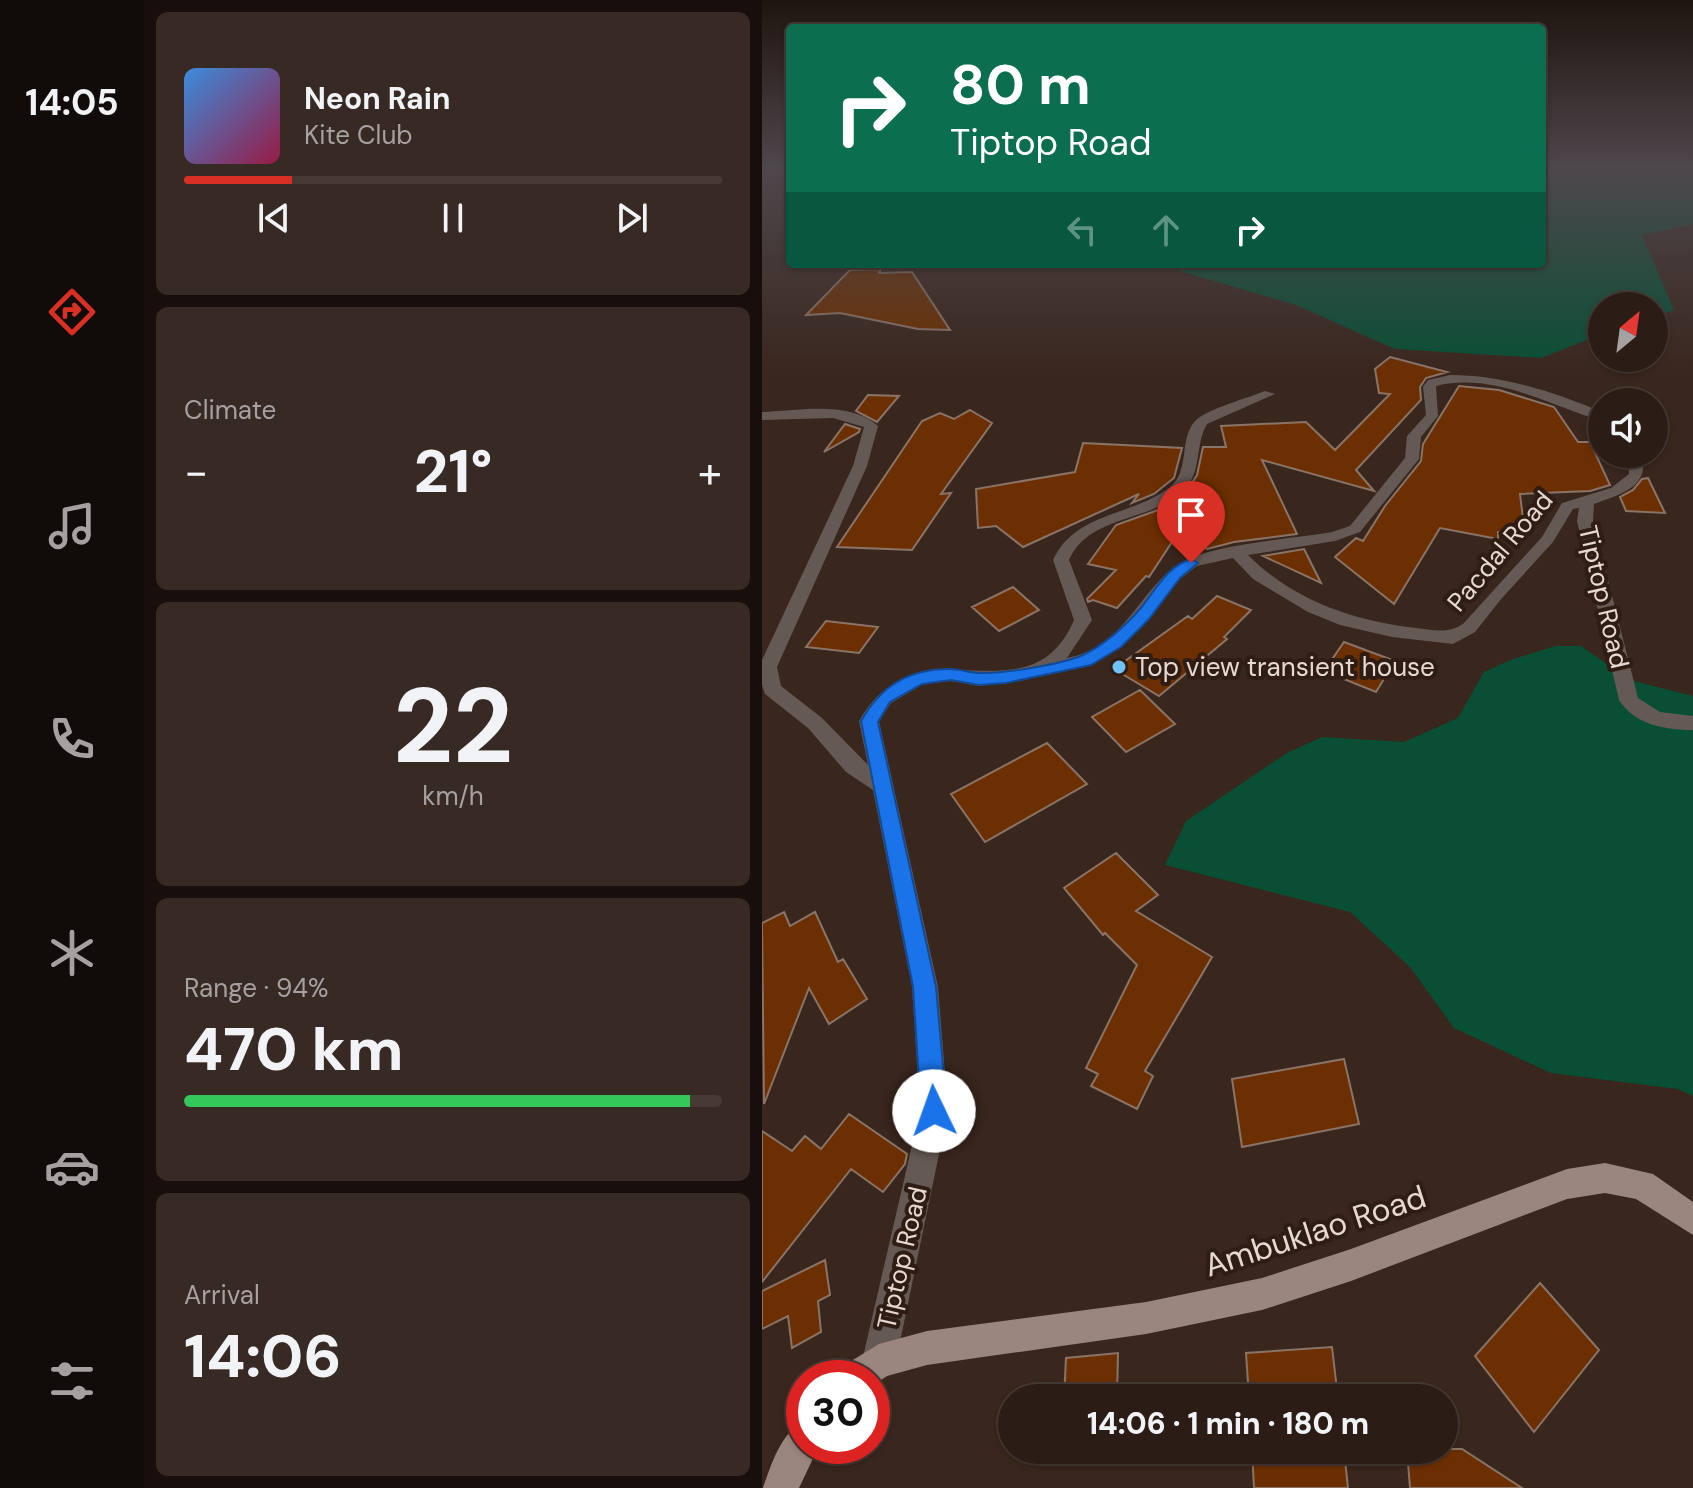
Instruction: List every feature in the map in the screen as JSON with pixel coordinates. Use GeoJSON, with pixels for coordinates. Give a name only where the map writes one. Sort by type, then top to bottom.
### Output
{"type":"FeatureCollection","features":[{"type":"Feature","properties":{"kind":"main road","name":"Ambuklao Road"},"geometry":{"type":"LineString","coordinates":[[890,1361],[927,1348],[1146,1318],[1262,1294],[1351,1265],[1567,1184],[1605,1178],[1642,1185],[1693,1220]]}},
{"type":"Feature","properties":{"kind":"main road"},"geometry":{"type":"LineString","coordinates":[[781,1488],[791,1464]]}},
{"type":"Feature","properties":{"kind":"street","name":"Tiptop Road"},"geometry":{"type":"LineString","coordinates":[[869,1360],[934,1111],[925,987],[869,721],[884,698],[919,678],[951,675],[979,679],[1085,661],[1115,643],[1174,575],[1191,563],[1355,529],[1412,459],[1414,436],[1432,416],[1429,387],[1439,380],[1517,386],[1588,412]]}},
{"type":"Feature","properties":{"kind":"street"},"geometry":{"type":"LineString","coordinates":[[1037,671],[1057,659],[1077,637],[1083,620],[1061,560],[1072,539],[1086,529],[1154,505],[1177,489],[1189,476],[1195,430],[1202,421],[1269,394]]}},
{"type":"Feature","properties":{"kind":"street"},"geometry":{"type":"LineString","coordinates":[[762,416],[839,416],[856,418],[871,426],[860,466],[765,667],[772,689],[815,723],[853,766],[885,787]]}},
{"type":"Feature","properties":{"kind":"street","name":"Tiptop Road"},"geometry":{"type":"LineString","coordinates":[[1637,468],[1634,481],[1587,502],[1585,521],[1629,700],[1635,709],[1647,717],[1693,723]]}},
{"type":"Feature","properties":{"kind":"street","name":"Pacdal Road"},"geometry":{"type":"LineString","coordinates":[[1236,552],[1259,575],[1314,608],[1346,621],[1392,631],[1453,638],[1469,628],[1548,539],[1567,506],[1587,502]]}},
{"type":"Feature","properties":{"kind":"green space"},"geometry":{"type":"Polygon","coordinates":[[[1546,237],[1643,237],[1666,292],[1588,292],[1588,340],[1541,358],[1395,349],[1296,305],[1170,268],[1546,268],[1546,237]]]}},
{"type":"Feature","properties":{"kind":"green space"},"geometry":{"type":"Polygon","coordinates":[[[1668,296],[1674,310],[1668,312],[1668,296]]]}},
{"type":"Feature","properties":{"kind":"green space"},"geometry":{"type":"Polygon","coordinates":[[[1556,646],[1581,646],[1630,680],[1693,696],[1693,1096],[1678,1089],[1551,1073],[1454,1028],[1410,967],[1350,912],[1165,865],[1186,821],[1287,753],[1322,737],[1404,742],[1458,718],[1484,672],[1556,646]]]}},
{"type":"Feature","properties":{"kind":"building"},"geometry":{"type":"Polygon","coordinates":[[[881,269],[879,273],[912,272],[950,330],[918,329],[840,313],[806,315],[850,270],[881,269]]]}},
{"type":"Feature","properties":{"kind":"building"},"geometry":{"type":"Polygon","coordinates":[[[1390,357],[1447,372],[1426,378],[1420,387],[1421,400],[1356,470],[1374,491],[1262,460],[1297,534],[1234,542],[1207,549],[1198,542],[1172,542],[1149,577],[1146,576],[1117,608],[1093,600],[1088,602],[1087,599],[1116,570],[1088,564],[1116,525],[1158,510],[1187,491],[1197,475],[1203,447],[1226,447],[1221,426],[1306,422],[1335,450],[1390,394],[1379,393],[1375,369],[1390,357]]]}},
{"type":"Feature","properties":{"kind":"building"},"geometry":{"type":"Polygon","coordinates":[[[1459,386],[1499,390],[1554,407],[1578,442],[1588,442],[1588,468],[1602,468],[1610,485],[1590,491],[1520,494],[1525,535],[1498,532],[1498,539],[1440,528],[1394,604],[1335,557],[1356,538],[1363,541],[1385,506],[1421,461],[1423,444],[1459,386]]]}},
{"type":"Feature","properties":{"kind":"building"},"geometry":{"type":"Polygon","coordinates":[[[868,395],[899,396],[877,422],[856,411],[868,395]]]}},
{"type":"Feature","properties":{"kind":"building"},"geometry":{"type":"Polygon","coordinates":[[[970,410],[992,423],[941,494],[951,493],[912,550],[837,547],[922,421],[940,413],[954,419],[970,410]]]}},
{"type":"Feature","properties":{"kind":"building"},"geometry":{"type":"Polygon","coordinates":[[[845,424],[860,429],[859,432],[824,452],[845,424]]]}},
{"type":"Feature","properties":{"kind":"building"},"geometry":{"type":"Polygon","coordinates":[[[1083,443],[1182,448],[1174,478],[1154,494],[1132,503],[1139,494],[1023,547],[996,526],[978,528],[976,489],[1075,472],[1083,443]]]}},
{"type":"Feature","properties":{"kind":"building"},"geometry":{"type":"Polygon","coordinates":[[[1648,478],[1665,513],[1626,511],[1620,497],[1633,490],[1642,479],[1648,478]]]}},
{"type":"Feature","properties":{"kind":"building"},"geometry":{"type":"Polygon","coordinates":[[[1304,549],[1321,583],[1263,556],[1304,549]]]}},
{"type":"Feature","properties":{"kind":"building"},"geometry":{"type":"Polygon","coordinates":[[[1013,587],[1039,610],[999,631],[972,607],[1013,587]]]}},
{"type":"Feature","properties":{"kind":"building"},"geometry":{"type":"Polygon","coordinates":[[[1217,596],[1251,610],[1224,637],[1227,639],[1159,696],[1114,669],[1188,616],[1192,619],[1217,596]]]}},
{"type":"Feature","properties":{"kind":"building"},"geometry":{"type":"Polygon","coordinates":[[[826,621],[878,627],[859,653],[806,647],[826,621]]]}},
{"type":"Feature","properties":{"kind":"building"},"geometry":{"type":"Polygon","coordinates":[[[1344,642],[1395,661],[1376,692],[1324,671],[1344,642]]]}},
{"type":"Feature","properties":{"kind":"building"},"geometry":{"type":"Polygon","coordinates":[[[1140,690],[1175,724],[1126,752],[1092,717],[1140,690]]]}},
{"type":"Feature","properties":{"kind":"building"},"geometry":{"type":"Polygon","coordinates":[[[1047,743],[1087,784],[985,842],[951,794],[1047,743]]]}},
{"type":"Feature","properties":{"kind":"building"},"geometry":{"type":"Polygon","coordinates":[[[1116,853],[1158,895],[1136,911],[1212,957],[1145,1071],[1153,1076],[1137,1109],[1091,1086],[1098,1074],[1086,1068],[1137,965],[1105,933],[1103,935],[1064,888],[1116,853]]]}},
{"type":"Feature","properties":{"kind":"building"},"geometry":{"type":"Polygon","coordinates":[[[784,912],[790,926],[815,912],[838,962],[843,959],[867,999],[829,1024],[809,988],[764,1104],[762,923],[784,912]]]}},
{"type":"Feature","properties":{"kind":"building"},"geometry":{"type":"Polygon","coordinates":[[[1344,1059],[1359,1124],[1242,1147],[1232,1079],[1344,1059]]]}},
{"type":"Feature","properties":{"kind":"building"},"geometry":{"type":"Polygon","coordinates":[[[849,1114],[907,1154],[905,1164],[883,1192],[851,1169],[762,1282],[762,1131],[792,1151],[805,1136],[821,1149],[849,1114]]]}},
{"type":"Feature","properties":{"kind":"building"},"geometry":{"type":"Polygon","coordinates":[[[825,1260],[830,1295],[818,1301],[821,1332],[792,1348],[788,1316],[762,1329],[762,1291],[825,1260]]]}},
{"type":"Feature","properties":{"kind":"building"},"geometry":{"type":"Polygon","coordinates":[[[1540,1283],[1599,1350],[1534,1432],[1475,1356],[1540,1283]]]}},
{"type":"Feature","properties":{"kind":"building"},"geometry":{"type":"Polygon","coordinates":[[[1332,1347],[1336,1384],[1248,1384],[1246,1353],[1332,1347]]]}},
{"type":"Feature","properties":{"kind":"building"},"geometry":{"type":"Polygon","coordinates":[[[1118,1353],[1117,1384],[1065,1384],[1066,1358],[1118,1353]]]}},
{"type":"Feature","properties":{"kind":"building"},"geometry":{"type":"Polygon","coordinates":[[[1458,1449],[1522,1488],[1410,1488],[1408,1464],[1458,1464],[1458,1449]]]}},
{"type":"Feature","properties":{"kind":"building"},"geometry":{"type":"Polygon","coordinates":[[[1253,1464],[1345,1464],[1348,1488],[1254,1488],[1253,1464]]]}},
{"type":"Feature","properties":{"kind":"place","name":"Top view transient house"},"geometry":{"type":"Point","coordinates":[1119,667]}},
{"type":"Feature","properties":{"kind":"route"},"geometry":{"type":"LineString","coordinates":[[934,1111],[925,987],[869,721],[884,698],[919,678],[951,675],[979,679],[1006,677],[1085,661],[1115,643],[1143,615],[1174,575],[1191,563]]}}]}
